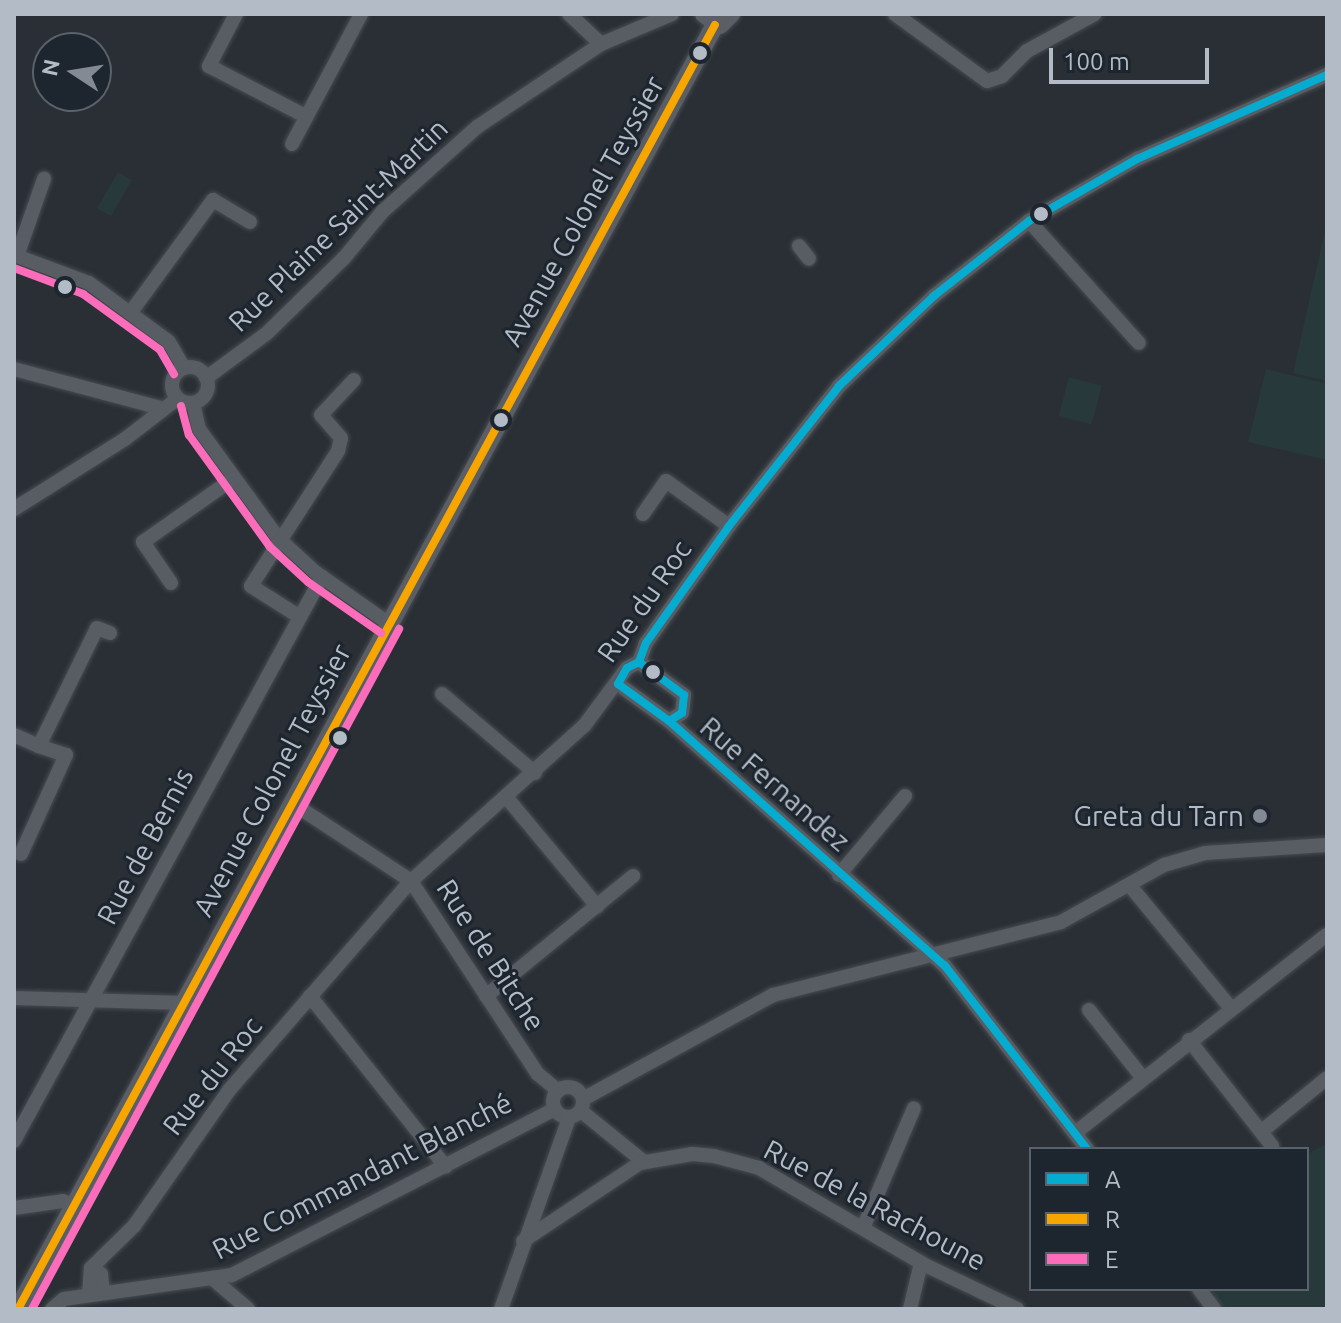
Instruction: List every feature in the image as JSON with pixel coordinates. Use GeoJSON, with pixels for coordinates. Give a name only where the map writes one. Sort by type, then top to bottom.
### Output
{"type":"FeatureCollection","features":[{"type":"Feature","properties":{"kind":"main road"},"geometry":{"type":"LineString","coordinates":[[707,17],[724,24],[731,14]]}},
{"type":"Feature","properties":{"kind":"main road","name":"Avenue Colonel Teyssier"},"geometry":{"type":"LineString","coordinates":[[18,1309],[388,623],[707,17]]}},
{"type":"Feature","properties":{"kind":"street"},"geometry":{"type":"LineString","coordinates":[[236,14],[209,66],[307,117]]}},
{"type":"Feature","properties":{"kind":"street"},"geometry":{"type":"LineString","coordinates":[[292,144],[361,14]]}},
{"type":"Feature","properties":{"kind":"street"},"geometry":{"type":"LineString","coordinates":[[569,14],[601,44]]}},
{"type":"Feature","properties":{"kind":"street","name":"Rue Plaine Saint-Martin"},"geometry":{"type":"LineString","coordinates":[[193,403],[206,394],[206,378],[266,334],[429,167],[477,127],[601,44],[672,14]]}},
{"type":"Feature","properties":{"kind":"street"},"geometry":{"type":"LineString","coordinates":[[895,14],[987,81],[1002,76],[1027,51],[1095,14]]}},
{"type":"Feature","properties":{"kind":"street","name":"Rue du Roc"},"geometry":{"type":"LineString","coordinates":[[96,1294],[91,1268],[134,1226],[230,1089],[411,881],[535,773],[618,684],[627,668],[639,662],[646,643],[729,526],[839,386],[934,296],[1029,221],[1137,159],[1327,75]]}},
{"type":"Feature","properties":{"kind":"street"},"geometry":{"type":"LineString","coordinates":[[44,179],[15,255],[89,283],[175,348],[184,368]]}},
{"type":"Feature","properties":{"kind":"street"},"geometry":{"type":"LineString","coordinates":[[131,312],[213,200],[250,222]]}},
{"type":"Feature","properties":{"kind":"street"},"geometry":{"type":"LineString","coordinates":[[1029,221],[1139,343]]}},
{"type":"Feature","properties":{"kind":"street"},"geometry":{"type":"LineString","coordinates":[[799,246],[809,259]]}},
{"type":"Feature","properties":{"kind":"street"},"geometry":{"type":"LineString","coordinates":[[177,399],[172,382],[184,368],[195,368],[206,378]]}},
{"type":"Feature","properties":{"kind":"street"},"geometry":{"type":"LineString","coordinates":[[14,369],[164,409]]}},
{"type":"Feature","properties":{"kind":"street"},"geometry":{"type":"LineString","coordinates":[[300,617],[251,586],[341,444],[336,429],[321,415],[354,380]]}},
{"type":"Feature","properties":{"kind":"street"},"geometry":{"type":"LineString","coordinates":[[177,399],[193,403],[199,429],[279,539],[322,577],[388,623]]}},
{"type":"Feature","properties":{"kind":"street"},"geometry":{"type":"LineString","coordinates":[[14,509],[177,399]]}},
{"type":"Feature","properties":{"kind":"street"},"geometry":{"type":"LineString","coordinates":[[171,583],[143,542],[234,478]]}},
{"type":"Feature","properties":{"kind":"street"},"geometry":{"type":"LineString","coordinates":[[643,514],[666,481],[729,526]]}},
{"type":"Feature","properties":{"kind":"street","name":"Rue de Bernis"},"geometry":{"type":"LineString","coordinates":[[14,1141],[322,577]]}},
{"type":"Feature","properties":{"kind":"street"},"geometry":{"type":"LineString","coordinates":[[39,746],[97,628],[110,633]]}},
{"type":"Feature","properties":{"kind":"street"},"geometry":{"type":"LineString","coordinates":[[639,662],[684,695],[682,713],[669,721]]}},
{"type":"Feature","properties":{"kind":"street","name":"Rue Fernandez"},"geometry":{"type":"LineString","coordinates":[[618,684],[669,721],[839,875],[934,956],[1086,1147]]}},
{"type":"Feature","properties":{"kind":"street"},"geometry":{"type":"LineString","coordinates":[[442,694],[535,773]]}},
{"type":"Feature","properties":{"kind":"street"},"geometry":{"type":"LineString","coordinates":[[14,735],[66,755],[21,854]]}},
{"type":"Feature","properties":{"kind":"street"},"geometry":{"type":"LineString","coordinates":[[839,875],[905,796]]}},
{"type":"Feature","properties":{"kind":"street"},"geometry":{"type":"LineString","coordinates":[[507,798],[597,906]]}},
{"type":"Feature","properties":{"kind":"street","name":"Rue de Bitche"},"geometry":{"type":"LineString","coordinates":[[292,803],[411,881],[538,1074],[558,1091]]}},
{"type":"Feature","properties":{"kind":"street"},"geometry":{"type":"LineString","coordinates":[[501,1309],[523,1241],[578,1109],[573,1088],[558,1091],[555,1109],[578,1109],[773,995],[1061,922],[1131,887],[1164,865],[1205,853],[1327,845]]}},
{"type":"Feature","properties":{"kind":"street"},"geometry":{"type":"LineString","coordinates":[[486,996],[633,876]]}},
{"type":"Feature","properties":{"kind":"street"},"geometry":{"type":"LineString","coordinates":[[1131,887],[1230,1007]]}},
{"type":"Feature","properties":{"kind":"street"},"geometry":{"type":"LineString","coordinates":[[1075,1133],[1230,1007],[1327,935]]}},
{"type":"Feature","properties":{"kind":"street"},"geometry":{"type":"LineString","coordinates":[[310,996],[446,1167]]}},
{"type":"Feature","properties":{"kind":"street"},"geometry":{"type":"LineString","coordinates":[[14,998],[184,1003]]}},
{"type":"Feature","properties":{"kind":"street"},"geometry":{"type":"LineString","coordinates":[[1089,1010],[1142,1077]]}},
{"type":"Feature","properties":{"kind":"street"},"geometry":{"type":"LineString","coordinates":[[1189,1040],[1272,1146]]}},
{"type":"Feature","properties":{"kind":"street"},"geometry":{"type":"LineString","coordinates":[[1262,1131],[1327,1078]]}},
{"type":"Feature","properties":{"kind":"street"},"geometry":{"type":"LineString","coordinates":[[863,1228],[914,1108]]}},
{"type":"Feature","properties":{"kind":"street","name":"Rue Commandant Blanché"},"geometry":{"type":"LineString","coordinates":[[52,1309],[64,1299],[232,1275],[555,1109]]}},
{"type":"Feature","properties":{"kind":"street"},"geometry":{"type":"LineString","coordinates":[[523,1241],[644,1162],[578,1109]]}},
{"type":"Feature","properties":{"kind":"street","name":"Rue de la Rachoune"},"geometry":{"type":"LineString","coordinates":[[644,1162],[692,1154],[759,1168],[921,1263],[1017,1309]]}},
{"type":"Feature","properties":{"kind":"street"},"geometry":{"type":"LineString","coordinates":[[14,1208],[63,1201],[73,1206]]}},
{"type":"Feature","properties":{"kind":"street"},"geometry":{"type":"LineString","coordinates":[[910,1309],[921,1263]]}},
{"type":"Feature","properties":{"kind":"street"},"geometry":{"type":"LineString","coordinates":[[213,1279],[248,1309]]}},
{"type":"Feature","properties":{"kind":"street"},"geometry":{"type":"LineString","coordinates":[[1200,1291],[1214,1309]]}},
{"type":"Feature","properties":{"kind":"shaded area"},"geometry":{"type":"Polygon","coordinates":[[[118,172],[132,180],[111,216],[97,208],[118,172]]]}},
{"type":"Feature","properties":{"kind":"shaded area"},"geometry":{"type":"Polygon","coordinates":[[[1327,226],[1327,381],[1293,373],[1327,226]]]}},
{"type":"Feature","properties":{"kind":"shaded area"},"geometry":{"type":"Polygon","coordinates":[[[1266,369],[1327,384],[1327,460],[1248,442],[1266,369]]]}},
{"type":"Feature","properties":{"kind":"shaded area"},"geometry":{"type":"Polygon","coordinates":[[[1069,377],[1102,386],[1091,424],[1059,416],[1069,377]]]}},
{"type":"Feature","properties":{"kind":"shaded area"},"geometry":{"type":"Polygon","coordinates":[[[1327,1144],[1327,1309],[1220,1309],[1206,1291],[1309,1291],[1309,1153],[1327,1144]]]}},
{"type":"Feature","properties":{"kind":"transit line","name":"R"},"geometry":{"type":"LineString","coordinates":[[18,1309],[715,25]]}},
{"type":"Feature","properties":{"kind":"transit line","name":"A"},"geometry":{"type":"LineString","coordinates":[[1085,1147],[945,966],[669,721],[618,684],[627,668],[639,662],[646,643],[729,526],[839,386],[934,296],[1029,221],[1137,159],[1327,75]]}},
{"type":"Feature","properties":{"kind":"transit line","name":"E"},"geometry":{"type":"LineString","coordinates":[[14,268],[83,294],[160,350],[174,374]]}},
{"type":"Feature","properties":{"kind":"transit line","name":"E"},"geometry":{"type":"LineString","coordinates":[[181,406],[189,435],[270,547],[308,582],[381,633]]}},
{"type":"Feature","properties":{"kind":"transit line","name":"E"},"geometry":{"type":"LineString","coordinates":[[32,1309],[399,629]]}},
{"type":"Feature","properties":{"kind":"transit line","name":"A"},"geometry":{"type":"LineString","coordinates":[[639,662],[684,695],[682,713],[669,721]]}},
{"type":"Feature","properties":{"kind":"place","name":"Greta du Tarn"},"geometry":{"type":"Point","coordinates":[1260,816]}}]}
